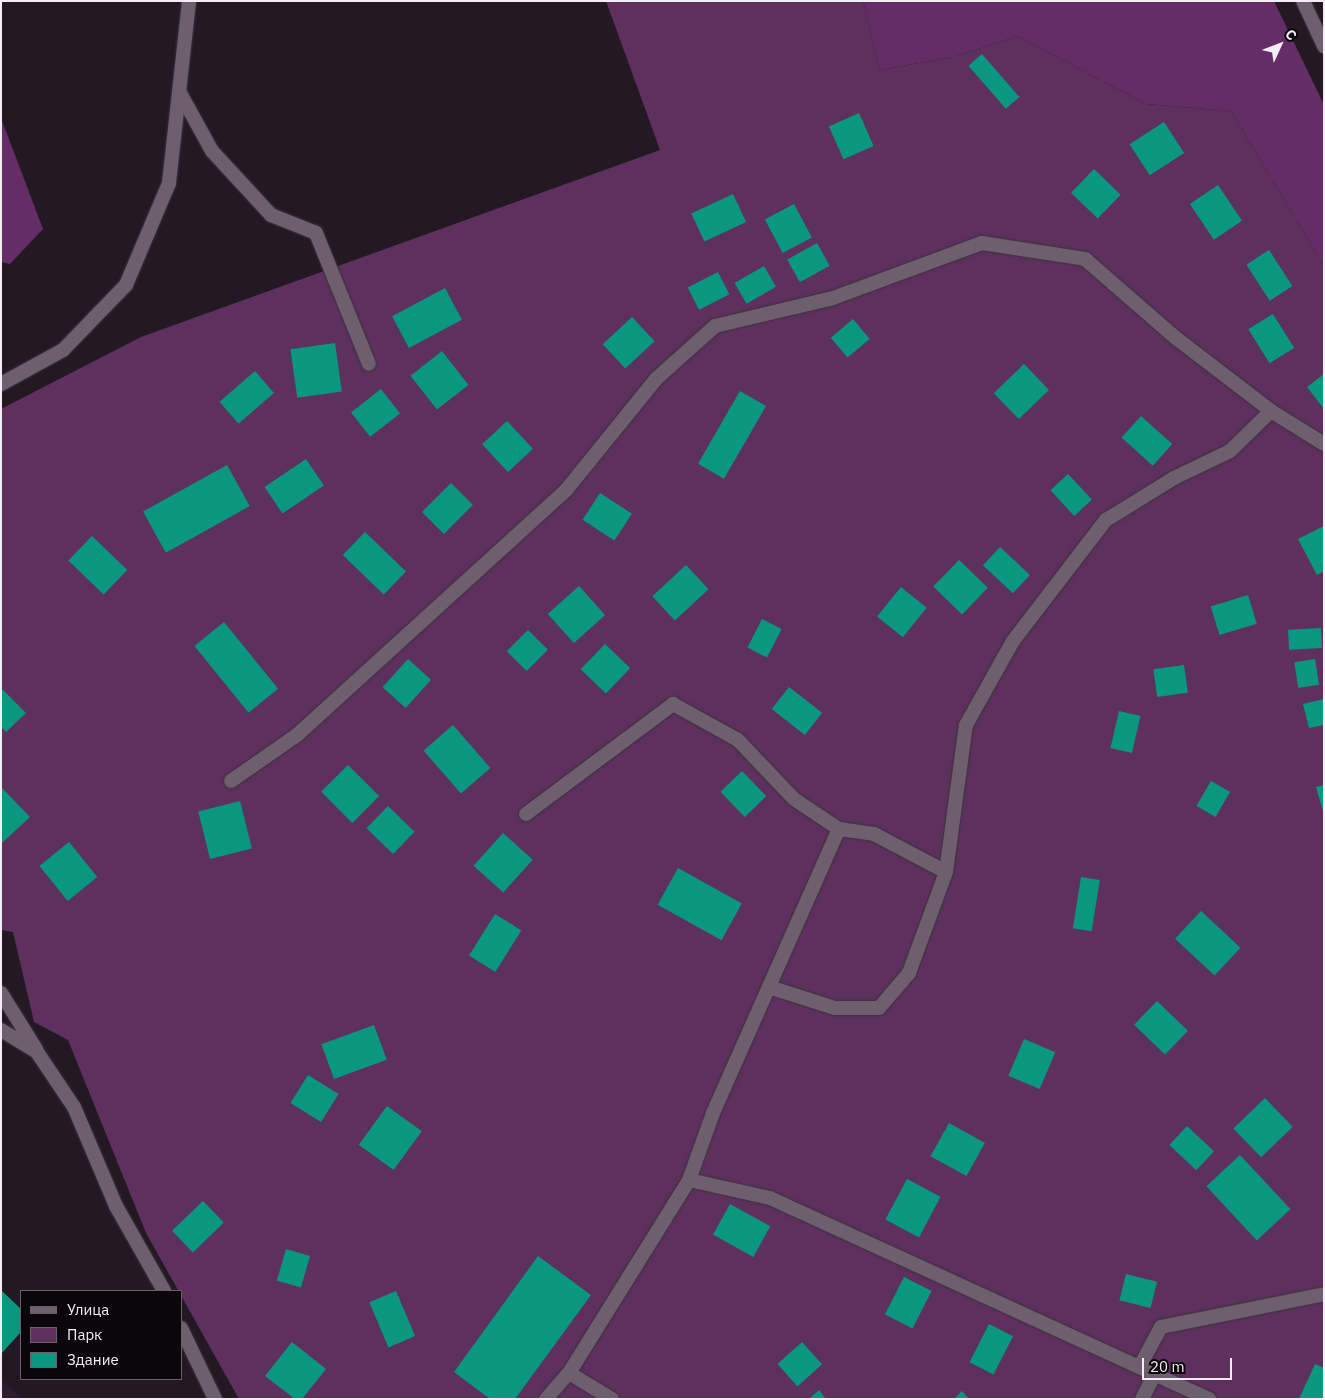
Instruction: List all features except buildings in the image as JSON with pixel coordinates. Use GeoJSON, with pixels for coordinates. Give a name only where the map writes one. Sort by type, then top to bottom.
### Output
{"type":"FeatureCollection","features":[{"type":"Feature","properties":{"kind":"street"},"geometry":{"type":"LineString","coordinates":[[1,384],[63,350],[126,285],[169,183],[190,1]]}},
{"type":"Feature","properties":{"kind":"street"},"geometry":{"type":"LineString","coordinates":[[1303,1],[1324,46]]}},
{"type":"Feature","properties":{"kind":"street"},"geometry":{"type":"LineString","coordinates":[[179,91],[212,151],[271,214],[316,233],[369,364]]}},
{"type":"Feature","properties":{"kind":"street"},"geometry":{"type":"LineString","coordinates":[[231,781],[297,735],[560,496],[656,379],[716,326],[833,298],[982,243],[1084,260],[1176,338],[1271,411],[1324,444]]}},
{"type":"Feature","properties":{"kind":"street"},"geometry":{"type":"LineString","coordinates":[[769,987],[835,1008],[879,1008],[910,973],[946,872],[966,725],[1013,641],[1106,520],[1174,478],[1230,451],[1271,411]]}},
{"type":"Feature","properties":{"kind":"street"},"geometry":{"type":"LineString","coordinates":[[526,814],[673,704],[738,740],[794,799],[839,829],[874,834],[946,872]]}},
{"type":"Feature","properties":{"kind":"street"},"geometry":{"type":"LineString","coordinates":[[546,1399],[569,1373],[690,1180],[713,1114],[839,829]]}},
{"type":"Feature","properties":{"kind":"street"},"geometry":{"type":"LineString","coordinates":[[1,993],[74,1108],[116,1206],[163,1290]]}},
{"type":"Feature","properties":{"kind":"street"},"geometry":{"type":"LineString","coordinates":[[1,1030],[37,1052]]}},
{"type":"Feature","properties":{"kind":"street"},"geometry":{"type":"LineString","coordinates":[[690,1180],[770,1198],[1209,1399]]}},
{"type":"Feature","properties":{"kind":"street"},"geometry":{"type":"LineString","coordinates":[[1140,1366],[1161,1327],[1324,1294]]}},
{"type":"Feature","properties":{"kind":"street"},"geometry":{"type":"LineString","coordinates":[[182,1330],[215,1399]]}},
{"type":"Feature","properties":{"kind":"street"},"geometry":{"type":"LineString","coordinates":[[569,1373],[612,1399]]}},
{"type":"Feature","properties":{"kind":"street"},"geometry":{"type":"LineString","coordinates":[[1142,1399],[1155,1374]]}},
{"type":"Feature","properties":{"kind":"shaded area"},"geometry":{"type":"Polygon","coordinates":[[[863,1],[1274,1],[1324,105],[1324,266],[1231,111],[1146,104],[1018,36],[953,57],[880,70],[863,1]]]}},
{"type":"Feature","properties":{"kind":"shaded area"},"geometry":{"type":"Polygon","coordinates":[[[1,118],[43,229],[10,264],[1,262],[1,118]]]}},
{"type":"Feature","properties":{"kind":"shaded area"},"geometry":{"type":"Polygon","coordinates":[[[1,1380],[22,1399],[1,1399],[1,1380]]]}},
{"type":"Feature","properties":{"kind":"green space"},"geometry":{"type":"Polygon","coordinates":[[[606,1],[863,1],[880,70],[953,57],[1018,36],[1146,104],[1231,111],[1324,266],[1324,1399],[239,1399],[182,1297],[182,1290],[178,1290],[146,1233],[68,1040],[34,1022],[13,932],[1,930],[1,409],[141,337],[660,150],[606,1]]]}}]}
